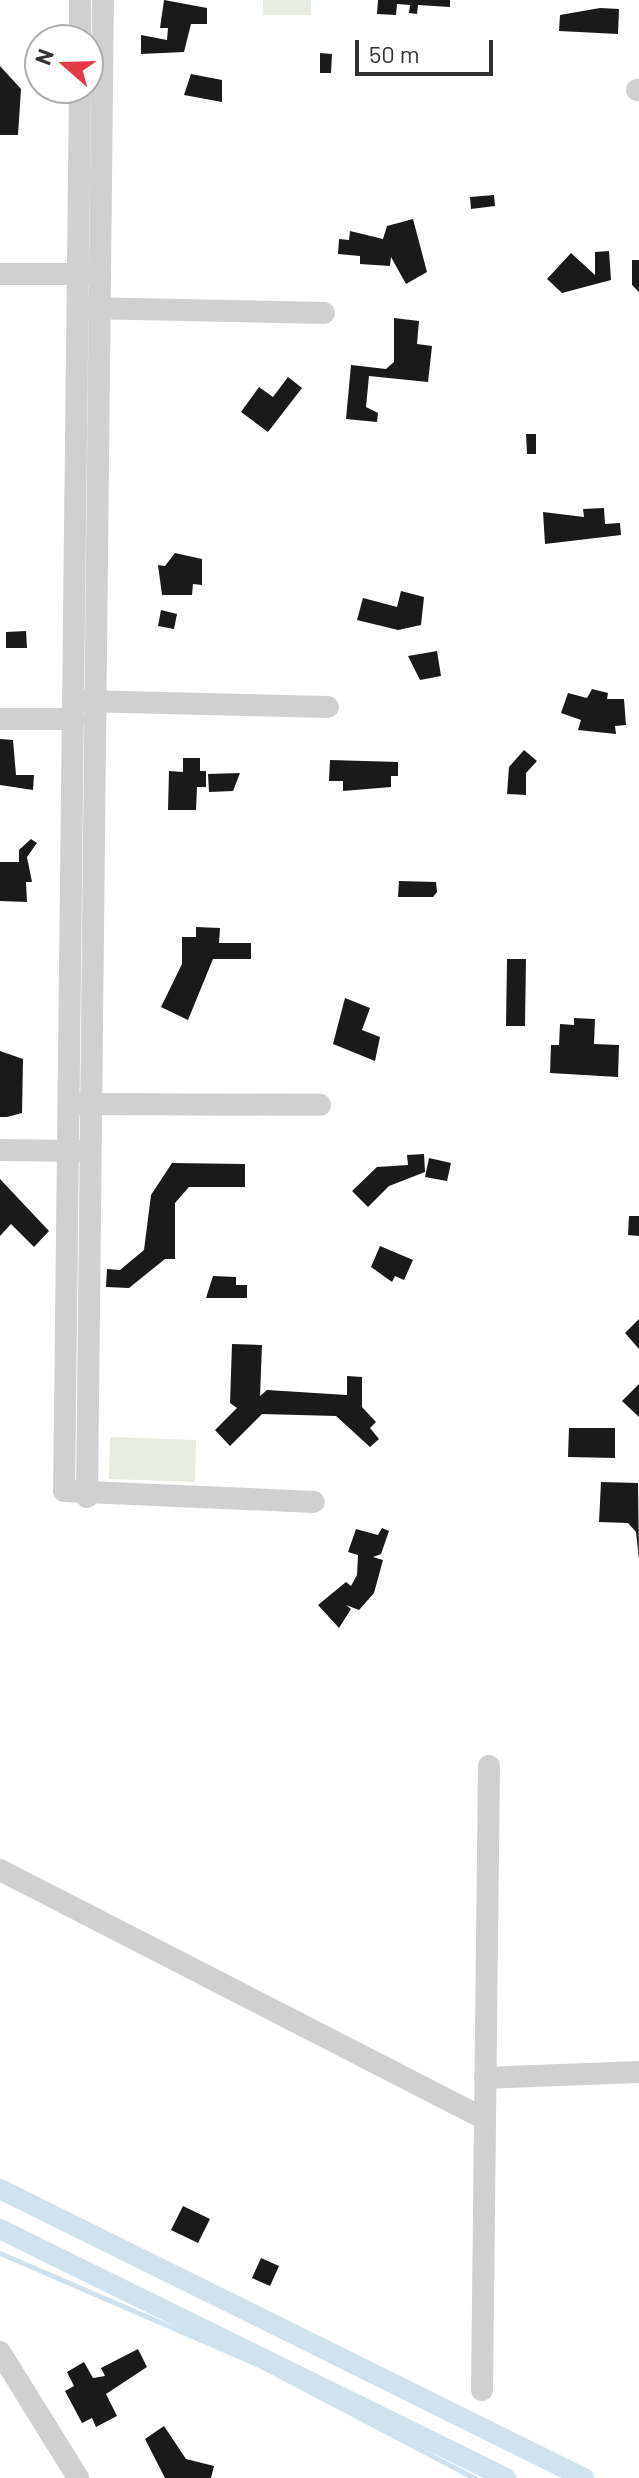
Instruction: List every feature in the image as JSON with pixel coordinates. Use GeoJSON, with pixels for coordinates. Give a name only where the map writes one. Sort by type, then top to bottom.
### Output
{"type":"FeatureCollection","features":[{"type":"Feature","properties":{"kind":"street"},"geometry":{"type":"LineString","coordinates":[[80,0],[80,24]]}},
{"type":"Feature","properties":{"kind":"street"},"geometry":{"type":"LineString","coordinates":[[103,0],[89,274],[76,308],[81,707],[81,1104],[64,1491],[87,1497],[314,1502]]}},
{"type":"Feature","properties":{"kind":"street"},"geometry":{"type":"LineString","coordinates":[[81,104],[89,274],[100,309],[81,707]]}},
{"type":"Feature","properties":{"kind":"street"},"geometry":{"type":"LineString","coordinates":[[0,274],[89,274]]}},
{"type":"Feature","properties":{"kind":"street"},"geometry":{"type":"LineString","coordinates":[[76,308],[324,313]]}},
{"type":"Feature","properties":{"kind":"street"},"geometry":{"type":"LineString","coordinates":[[0,719],[81,707],[328,707]]}},
{"type":"Feature","properties":{"kind":"street"},"geometry":{"type":"LineString","coordinates":[[81,1104],[320,1105]]}},
{"type":"Feature","properties":{"kind":"street"},"geometry":{"type":"LineString","coordinates":[[0,1150],[80,1151]]}},
{"type":"Feature","properties":{"kind":"street"},"geometry":{"type":"LineString","coordinates":[[80,1151],[87,1497]]}},
{"type":"Feature","properties":{"kind":"street"},"geometry":{"type":"LineString","coordinates":[[482,2390],[489,1766]]}},
{"type":"Feature","properties":{"kind":"street"},"geometry":{"type":"LineString","coordinates":[[0,1870],[485,2119]]}},
{"type":"Feature","properties":{"kind":"street"},"geometry":{"type":"LineString","coordinates":[[485,2078],[639,2072]]}},
{"type":"Feature","properties":{"kind":"street"},"geometry":{"type":"LineString","coordinates":[[0,2352],[78,2478]]}},
{"type":"Feature","properties":{"kind":"shaded area"},"geometry":{"type":"Polygon","coordinates":[[[263,0],[311,0],[311,15],[263,15],[263,0]]]}},
{"type":"Feature","properties":{"kind":"shaded area"},"geometry":{"type":"Polygon","coordinates":[[[110,1437],[196,1440],[195,1482],[109,1479],[110,1437]]]}},
{"type":"Feature","properties":{"kind":"building"},"geometry":{"type":"Polygon","coordinates":[[[164,0],[207,8],[207,24],[191,24],[184,52],[141,54],[141,35],[167,40],[168,28],[160,28],[164,0]]]}},
{"type":"Feature","properties":{"kind":"building"},"geometry":{"type":"Polygon","coordinates":[[[378,0],[450,0],[450,7],[418,5],[417,14],[409,13],[410,5],[397,4],[396,15],[377,14],[378,0]]]}},
{"type":"Feature","properties":{"kind":"building"},"geometry":{"type":"Polygon","coordinates":[[[600,8],[619,9],[618,34],[559,31],[560,15],[600,8]]]}},
{"type":"Feature","properties":{"kind":"building"},"geometry":{"type":"Polygon","coordinates":[[[320,53],[332,54],[331,73],[320,73],[320,53]]]}},
{"type":"Feature","properties":{"kind":"building"},"geometry":{"type":"Polygon","coordinates":[[[0,66],[21,89],[18,135],[0,135],[0,66]]]}},
{"type":"Feature","properties":{"kind":"building"},"geometry":{"type":"Polygon","coordinates":[[[191,74],[222,80],[222,102],[184,95],[191,74]]]}},
{"type":"Feature","properties":{"kind":"building"},"geometry":{"type":"Polygon","coordinates":[[[494,195],[495,206],[471,209],[470,197],[494,195]]]}},
{"type":"Feature","properties":{"kind":"building"},"geometry":{"type":"Polygon","coordinates":[[[413,219],[427,272],[406,284],[391,257],[390,266],[360,264],[360,256],[338,254],[339,239],[349,240],[350,231],[383,239],[387,226],[413,219]]]}},
{"type":"Feature","properties":{"kind":"building"},"geometry":{"type":"Polygon","coordinates":[[[609,251],[611,280],[562,293],[547,279],[571,253],[595,275],[595,252],[609,251]]]}},
{"type":"Feature","properties":{"kind":"building"},"geometry":{"type":"Polygon","coordinates":[[[632,260],[639,260],[639,292],[632,285],[632,260]]]}},
{"type":"Feature","properties":{"kind":"building"},"geometry":{"type":"Polygon","coordinates":[[[394,318],[419,321],[417,344],[432,346],[428,382],[369,376],[366,407],[378,413],[377,422],[346,419],[351,365],[386,369],[394,362],[394,318]]]}},
{"type":"Feature","properties":{"kind":"building"},"geometry":{"type":"Polygon","coordinates":[[[288,377],[302,388],[268,432],[241,412],[259,387],[273,397],[288,377]]]}},
{"type":"Feature","properties":{"kind":"building"},"geometry":{"type":"Polygon","coordinates":[[[526,434],[536,434],[536,454],[527,454],[526,434]]]}},
{"type":"Feature","properties":{"kind":"building"},"geometry":{"type":"Polygon","coordinates":[[[604,508],[605,524],[620,523],[621,535],[545,544],[543,512],[584,517],[583,509],[604,508]]]}},
{"type":"Feature","properties":{"kind":"building"},"geometry":{"type":"Polygon","coordinates":[[[175,553],[202,559],[202,585],[193,584],[192,595],[162,595],[158,565],[165,566],[175,553]]]}},
{"type":"Feature","properties":{"kind":"building"},"geometry":{"type":"Polygon","coordinates":[[[401,591],[424,597],[421,625],[398,630],[357,620],[363,598],[397,607],[401,591]]]}},
{"type":"Feature","properties":{"kind":"building"},"geometry":{"type":"Polygon","coordinates":[[[161,610],[177,614],[174,629],[158,626],[161,610]]]}},
{"type":"Feature","properties":{"kind":"building"},"geometry":{"type":"Polygon","coordinates":[[[26,631],[27,648],[6,648],[6,632],[26,631]]]}},
{"type":"Feature","properties":{"kind":"building"},"geometry":{"type":"Polygon","coordinates":[[[437,651],[441,676],[420,680],[408,656],[437,651]]]}},
{"type":"Feature","properties":{"kind":"building"},"geometry":{"type":"Polygon","coordinates":[[[592,689],[608,693],[607,699],[624,699],[626,725],[615,726],[616,734],[578,730],[581,720],[561,713],[568,693],[587,698],[592,689]]]}},
{"type":"Feature","properties":{"kind":"building"},"geometry":{"type":"Polygon","coordinates":[[[0,739],[13,740],[16,775],[34,775],[33,790],[0,785],[0,739]]]}},
{"type":"Feature","properties":{"kind":"building"},"geometry":{"type":"Polygon","coordinates":[[[524,750],[537,761],[526,773],[526,795],[507,794],[509,767],[524,750]]]}},
{"type":"Feature","properties":{"kind":"building"},"geometry":{"type":"Polygon","coordinates":[[[183,758],[200,758],[200,771],[206,771],[206,787],[197,787],[196,810],[168,810],[169,771],[183,772],[183,758]]]}},
{"type":"Feature","properties":{"kind":"building"},"geometry":{"type":"Polygon","coordinates":[[[330,760],[398,762],[398,776],[391,776],[391,787],[343,791],[343,781],[329,781],[330,760]]]}},
{"type":"Feature","properties":{"kind":"building"},"geometry":{"type":"Polygon","coordinates":[[[240,773],[233,791],[209,792],[208,774],[240,773]]]}},
{"type":"Feature","properties":{"kind":"building"},"geometry":{"type":"Polygon","coordinates":[[[31,839],[37,843],[27,857],[32,882],[26,882],[27,902],[0,901],[0,862],[19,862],[19,850],[31,839]]]}},
{"type":"Feature","properties":{"kind":"building"},"geometry":{"type":"Polygon","coordinates":[[[399,881],[436,882],[437,892],[433,897],[398,897],[399,881]]]}},
{"type":"Feature","properties":{"kind":"building"},"geometry":{"type":"Polygon","coordinates":[[[196,927],[220,928],[219,943],[251,943],[251,959],[213,959],[188,1020],[161,1007],[182,964],[182,937],[196,937],[196,927]]]}},
{"type":"Feature","properties":{"kind":"building"},"geometry":{"type":"Polygon","coordinates":[[[507,959],[526,959],[525,1026],[506,1026],[507,959]]]}},
{"type":"Feature","properties":{"kind":"building"},"geometry":{"type":"Polygon","coordinates":[[[345,998],[370,1008],[362,1030],[380,1037],[375,1061],[333,1044],[345,998]]]}},
{"type":"Feature","properties":{"kind":"building"},"geometry":{"type":"Polygon","coordinates":[[[574,1018],[595,1019],[594,1044],[619,1045],[618,1077],[550,1073],[551,1045],[559,1045],[560,1024],[574,1025],[574,1018]]]}},
{"type":"Feature","properties":{"kind":"building"},"geometry":{"type":"Polygon","coordinates":[[[0,1051],[23,1059],[22,1113],[7,1117],[0,1117],[0,1051]]]}},
{"type":"Feature","properties":{"kind":"building"},"geometry":{"type":"Polygon","coordinates":[[[424,1154],[425,1172],[389,1186],[368,1207],[352,1191],[377,1167],[408,1165],[407,1155],[424,1154]]]}},
{"type":"Feature","properties":{"kind":"building"},"geometry":{"type":"Polygon","coordinates":[[[429,1158],[451,1163],[447,1181],[425,1177],[429,1158]]]}},
{"type":"Feature","properties":{"kind":"building"},"geometry":{"type":"Polygon","coordinates":[[[172,1163],[245,1164],[245,1187],[189,1187],[175,1203],[175,1259],[165,1259],[129,1288],[106,1287],[107,1269],[120,1270],[144,1250],[151,1195],[172,1163]]]}},
{"type":"Feature","properties":{"kind":"building"},"geometry":{"type":"Polygon","coordinates":[[[0,1179],[49,1231],[34,1247],[11,1224],[0,1236],[0,1179]]]}},
{"type":"Feature","properties":{"kind":"building"},"geometry":{"type":"Polygon","coordinates":[[[629,1216],[639,1216],[639,1236],[628,1235],[629,1216]]]}},
{"type":"Feature","properties":{"kind":"building"},"geometry":{"type":"Polygon","coordinates":[[[380,1246],[413,1260],[404,1280],[395,1276],[392,1282],[371,1267],[380,1246]]]}},
{"type":"Feature","properties":{"kind":"building"},"geometry":{"type":"Polygon","coordinates":[[[213,1276],[236,1277],[236,1285],[247,1285],[247,1298],[206,1298],[213,1276]]]}},
{"type":"Feature","properties":{"kind":"building"},"geometry":{"type":"Polygon","coordinates":[[[639,1319],[639,1349],[625,1333],[639,1319]]]}},
{"type":"Feature","properties":{"kind":"building"},"geometry":{"type":"Polygon","coordinates":[[[232,1344],[262,1345],[260,1396],[267,1390],[347,1395],[347,1376],[362,1377],[362,1407],[376,1422],[370,1428],[379,1439],[370,1447],[336,1416],[262,1414],[230,1446],[215,1430],[237,1408],[230,1403],[232,1344]]]}},
{"type":"Feature","properties":{"kind":"building"},"geometry":{"type":"Polygon","coordinates":[[[639,1384],[639,1417],[622,1401],[639,1384]]]}},
{"type":"Feature","properties":{"kind":"building"},"geometry":{"type":"Polygon","coordinates":[[[569,1428],[615,1428],[615,1458],[568,1457],[569,1428]]]}},
{"type":"Feature","properties":{"kind":"building"},"geometry":{"type":"Polygon","coordinates":[[[601,1482],[638,1483],[639,1560],[636,1532],[628,1523],[599,1522],[601,1482]]]}},
{"type":"Feature","properties":{"kind":"building"},"geometry":{"type":"Polygon","coordinates":[[[382,1528],[389,1531],[381,1554],[373,1557],[383,1560],[374,1593],[359,1610],[346,1605],[351,1609],[339,1628],[318,1605],[346,1582],[351,1586],[357,1575],[358,1555],[348,1552],[356,1529],[378,1535],[382,1528]]]}},
{"type":"Feature","properties":{"kind":"building"},"geometry":{"type":"Polygon","coordinates":[[[183,2206],[210,2219],[198,2243],[171,2230],[183,2206]]]}},
{"type":"Feature","properties":{"kind":"building"},"geometry":{"type":"Polygon","coordinates":[[[261,2258],[279,2266],[270,2286],[252,2278],[261,2258]]]}},
{"type":"Feature","properties":{"kind":"building"},"geometry":{"type":"Polygon","coordinates":[[[138,2349],[147,2367],[106,2394],[117,2416],[96,2427],[92,2418],[82,2423],[65,2391],[74,2386],[67,2372],[84,2362],[93,2378],[105,2376],[101,2368],[138,2349]]]}},
{"type":"Feature","properties":{"kind":"building"},"geometry":{"type":"Polygon","coordinates":[[[164,2426],[186,2459],[214,2466],[211,2478],[165,2478],[145,2439],[164,2426]]]}},
{"type":"Feature","properties":{"kind":"waterway"},"geometry":{"type":"LineString","coordinates":[[0,2189],[584,2478]]}},
{"type":"Feature","properties":{"kind":"waterway"},"geometry":{"type":"LineString","coordinates":[[0,2229],[506,2478]]}},
{"type":"Feature","properties":{"kind":"waterway"},"geometry":{"type":"LineString","coordinates":[[0,2253],[261,2366],[474,2478]]}}]}
